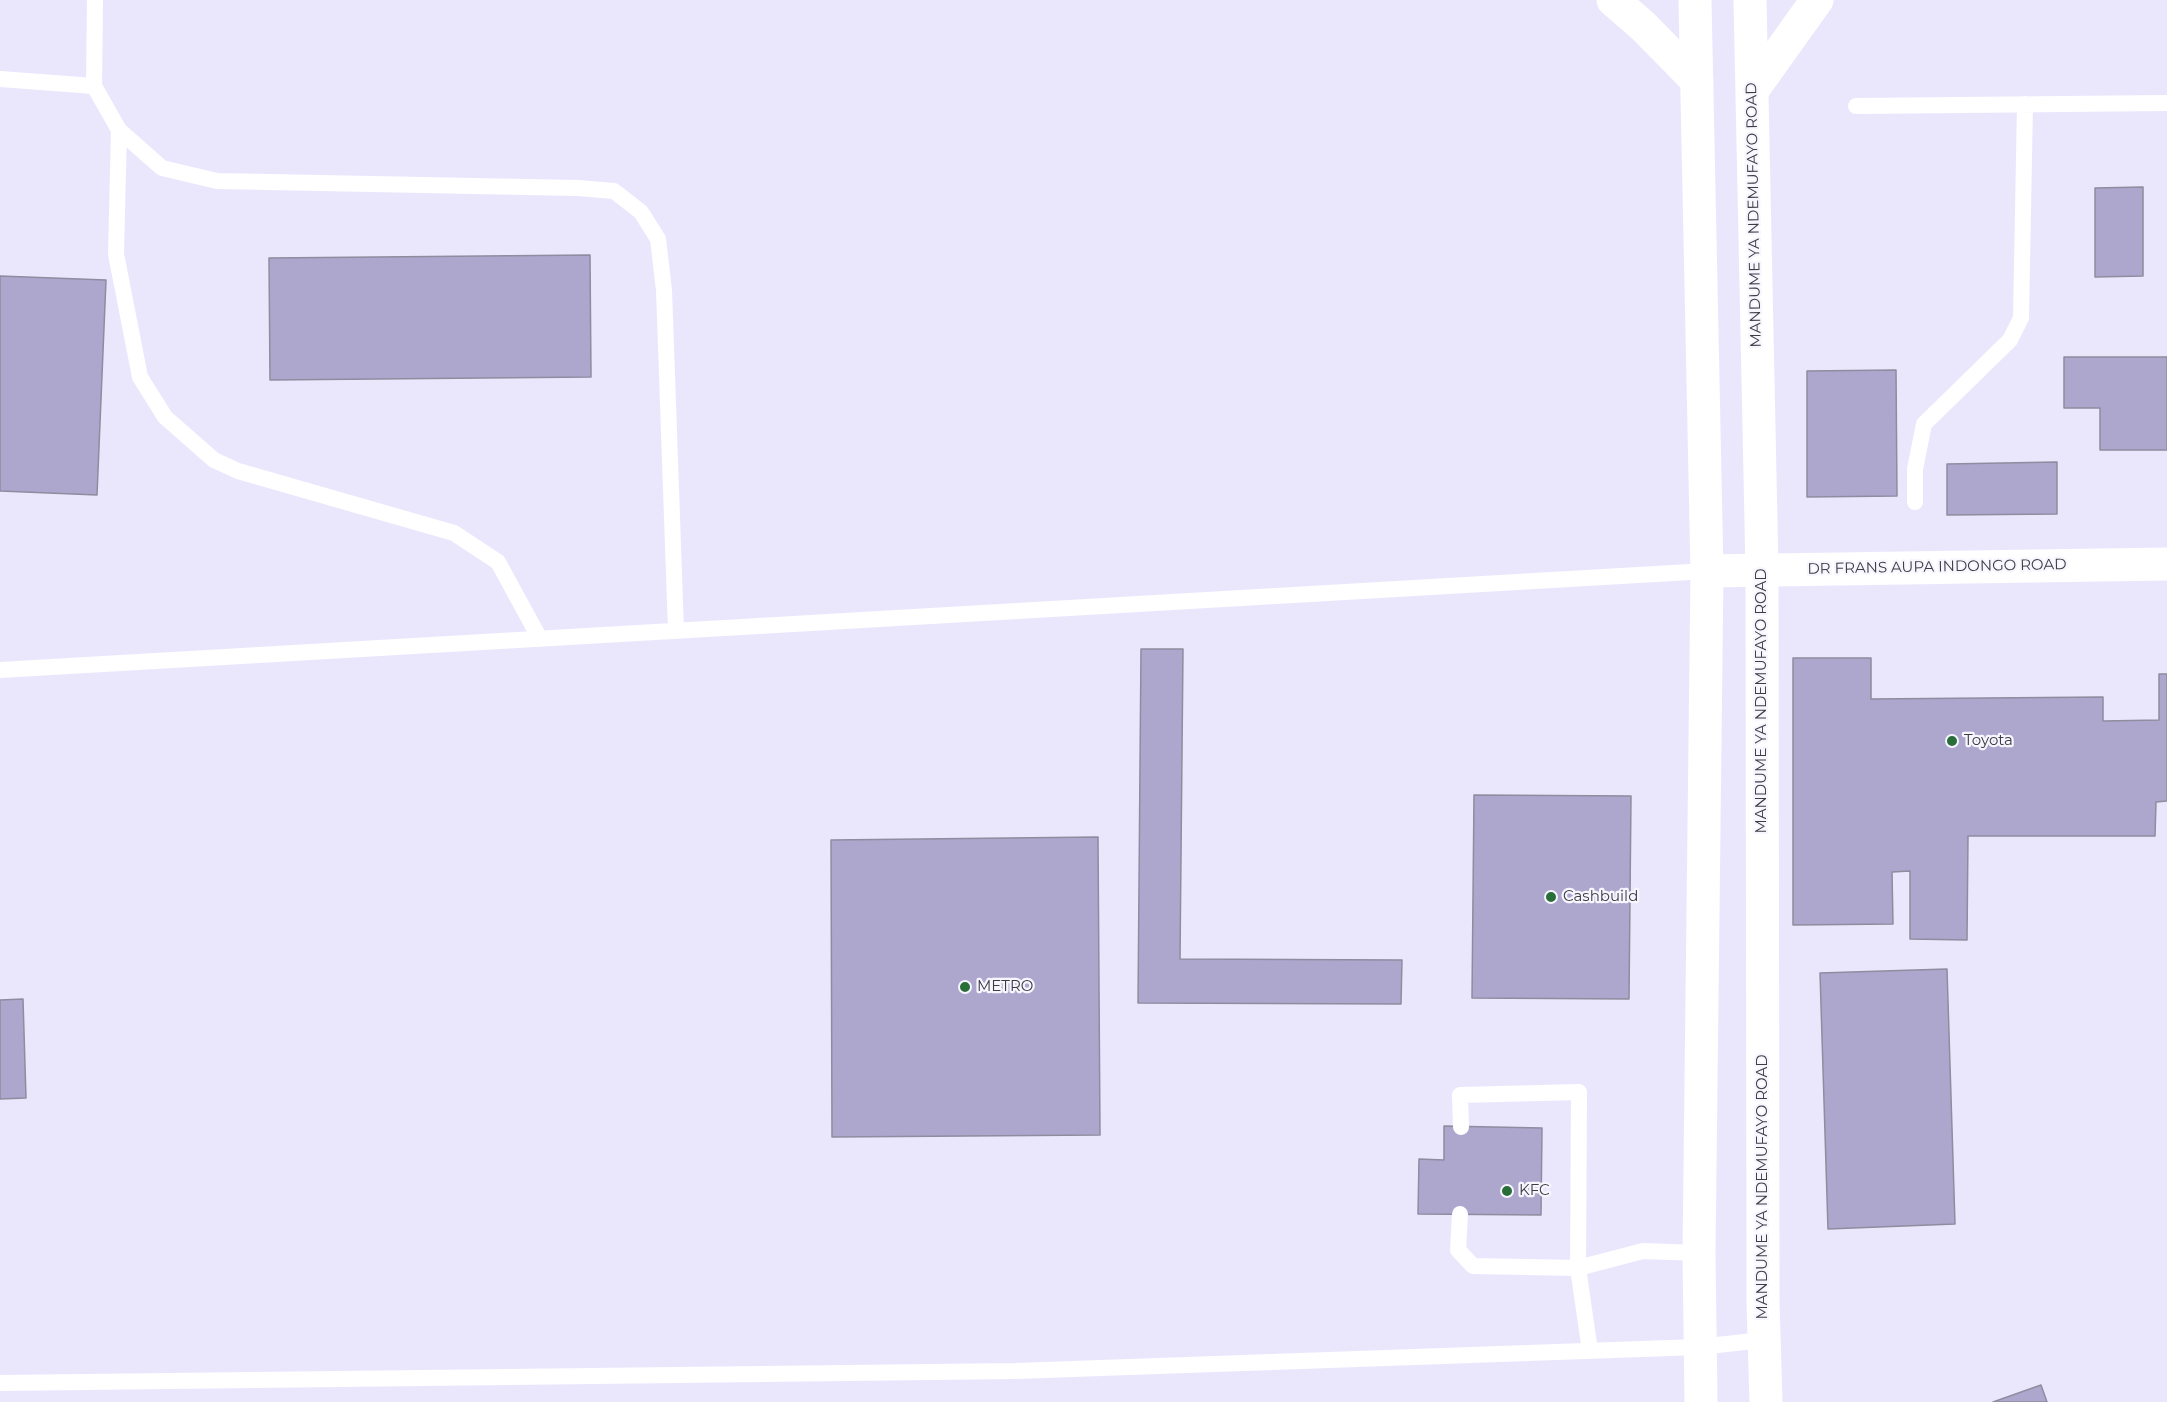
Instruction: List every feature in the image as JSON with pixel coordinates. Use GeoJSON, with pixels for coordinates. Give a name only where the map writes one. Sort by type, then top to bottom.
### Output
{"type":"FeatureCollection","features":[{"type":"Feature","properties":{"kind":"main road"},"geometry":{"type":"LineString","coordinates":[[1613,0],[1643,26],[1697,81]]}},
{"type":"Feature","properties":{"kind":"main road"},"geometry":{"type":"LineString","coordinates":[[1695,0],[1707,570],[1699,1347],[1701,1402]]}},
{"type":"Feature","properties":{"kind":"main road","name":"MANDUME YA NDEMUFAYO ROAD"},"geometry":{"type":"LineString","coordinates":[[1750,0],[1762,570],[1763,1340],[1766,1402]]}},
{"type":"Feature","properties":{"kind":"main road"},"geometry":{"type":"LineString","coordinates":[[1752,91],[1816,0]]}},
{"type":"Feature","properties":{"kind":"main road","name":"DR FRANS AUPA INDONGO ROAD"},"geometry":{"type":"LineString","coordinates":[[1707,570],[2167,564]]}},
{"type":"Feature","properties":{"kind":"lane"},"geometry":{"type":"LineString","coordinates":[[94,0],[94,86],[119,130],[162,168],[217,181],[578,188],[614,192],[641,212],[658,239],[664,290],[676,631]]}},
{"type":"Feature","properties":{"kind":"lane"},"geometry":{"type":"LineString","coordinates":[[0,79],[94,86]]}},
{"type":"Feature","properties":{"kind":"lane"},"geometry":{"type":"LineString","coordinates":[[1856,106],[2167,103]]}},
{"type":"Feature","properties":{"kind":"lane"},"geometry":{"type":"LineString","coordinates":[[1915,502],[1915,469],[1924,424],[2010,340],[2021,318],[2025,104]]}},
{"type":"Feature","properties":{"kind":"lane"},"geometry":{"type":"LineString","coordinates":[[119,130],[116,254],[140,377],[165,417],[214,460],[238,471],[454,533],[498,562],[540,639]]}},
{"type":"Feature","properties":{"kind":"lane"},"geometry":{"type":"LineString","coordinates":[[0,670],[1707,570]]}},
{"type":"Feature","properties":{"kind":"lane"},"geometry":{"type":"LineString","coordinates":[[1461,1127],[1460,1095],[1579,1092],[1578,1268],[1590,1351]]}},
{"type":"Feature","properties":{"kind":"lane"},"geometry":{"type":"LineString","coordinates":[[1460,1214],[1458,1250],[1473,1266],[1578,1268],[1643,1251],[1700,1253]]}},
{"type":"Feature","properties":{"kind":"lane"},"geometry":{"type":"LineString","coordinates":[[0,1383],[1016,1371],[1699,1347],[1763,1340]]}},
{"type":"Feature","properties":{"kind":"building"},"geometry":{"type":"Polygon","coordinates":[[[2143,187],[2143,276],[2095,277],[2095,188],[2143,187]]]}},
{"type":"Feature","properties":{"kind":"building"},"geometry":{"type":"Polygon","coordinates":[[[590,255],[591,377],[270,380],[269,258],[590,255]]]}},
{"type":"Feature","properties":{"kind":"building"},"geometry":{"type":"Polygon","coordinates":[[[0,276],[106,280],[97,495],[0,491],[0,276]]]}},
{"type":"Feature","properties":{"kind":"building"},"geometry":{"type":"Polygon","coordinates":[[[2064,357],[2167,357],[2167,450],[2100,450],[2100,408],[2064,408],[2064,357]]]}},
{"type":"Feature","properties":{"kind":"building"},"geometry":{"type":"Polygon","coordinates":[[[1896,370],[1897,496],[1807,497],[1807,371],[1896,370]]]}},
{"type":"Feature","properties":{"kind":"building"},"geometry":{"type":"Polygon","coordinates":[[[2057,462],[2057,514],[1947,515],[1947,464],[2057,462]]]}},
{"type":"Feature","properties":{"kind":"building"},"geometry":{"type":"Polygon","coordinates":[[[1141,649],[1183,649],[1180,959],[1402,960],[1401,1004],[1138,1003],[1141,649]]]}},
{"type":"Feature","properties":{"kind":"building"},"geometry":{"type":"Polygon","coordinates":[[[1793,658],[1871,658],[1871,699],[2103,697],[2103,721],[2159,720],[2159,674],[2167,674],[2167,801],[2156,802],[2155,836],[1968,836],[1967,940],[1910,939],[1910,871],[1892,872],[1893,924],[1793,925],[1793,658]]]}},
{"type":"Feature","properties":{"kind":"building","name":"Cashbuild"},"geometry":{"type":"Polygon","coordinates":[[[1474,795],[1631,796],[1629,999],[1472,998],[1474,795]]]}},
{"type":"Feature","properties":{"kind":"building","name":"METRO"},"geometry":{"type":"Polygon","coordinates":[[[1098,837],[1100,1135],[832,1137],[831,840],[1098,837]]]}},
{"type":"Feature","properties":{"kind":"building"},"geometry":{"type":"Polygon","coordinates":[[[1947,969],[1955,1224],[1828,1229],[1820,973],[1947,969]]]}},
{"type":"Feature","properties":{"kind":"building"},"geometry":{"type":"Polygon","coordinates":[[[23,999],[26,1098],[0,1099],[0,1000],[23,999]]]}},
{"type":"Feature","properties":{"kind":"building"},"geometry":{"type":"Polygon","coordinates":[[[1444,1126],[1542,1128],[1541,1215],[1418,1214],[1419,1159],[1444,1160],[1444,1126]]]}},
{"type":"Feature","properties":{"kind":"building"},"geometry":{"type":"Polygon","coordinates":[[[2041,1385],[2047,1402],[1993,1402],[2041,1385]]]}},
{"type":"Feature","properties":{"kind":"place","name":"Toyota"},"geometry":{"type":"Point","coordinates":[1952,741]}},
{"type":"Feature","properties":{"kind":"place","name":"Cashbuild"},"geometry":{"type":"Point","coordinates":[1551,897]}},
{"type":"Feature","properties":{"kind":"place","name":"METRO"},"geometry":{"type":"Point","coordinates":[965,987]}},
{"type":"Feature","properties":{"kind":"place","name":"KFC"},"geometry":{"type":"Point","coordinates":[1507,1191]}}]}
